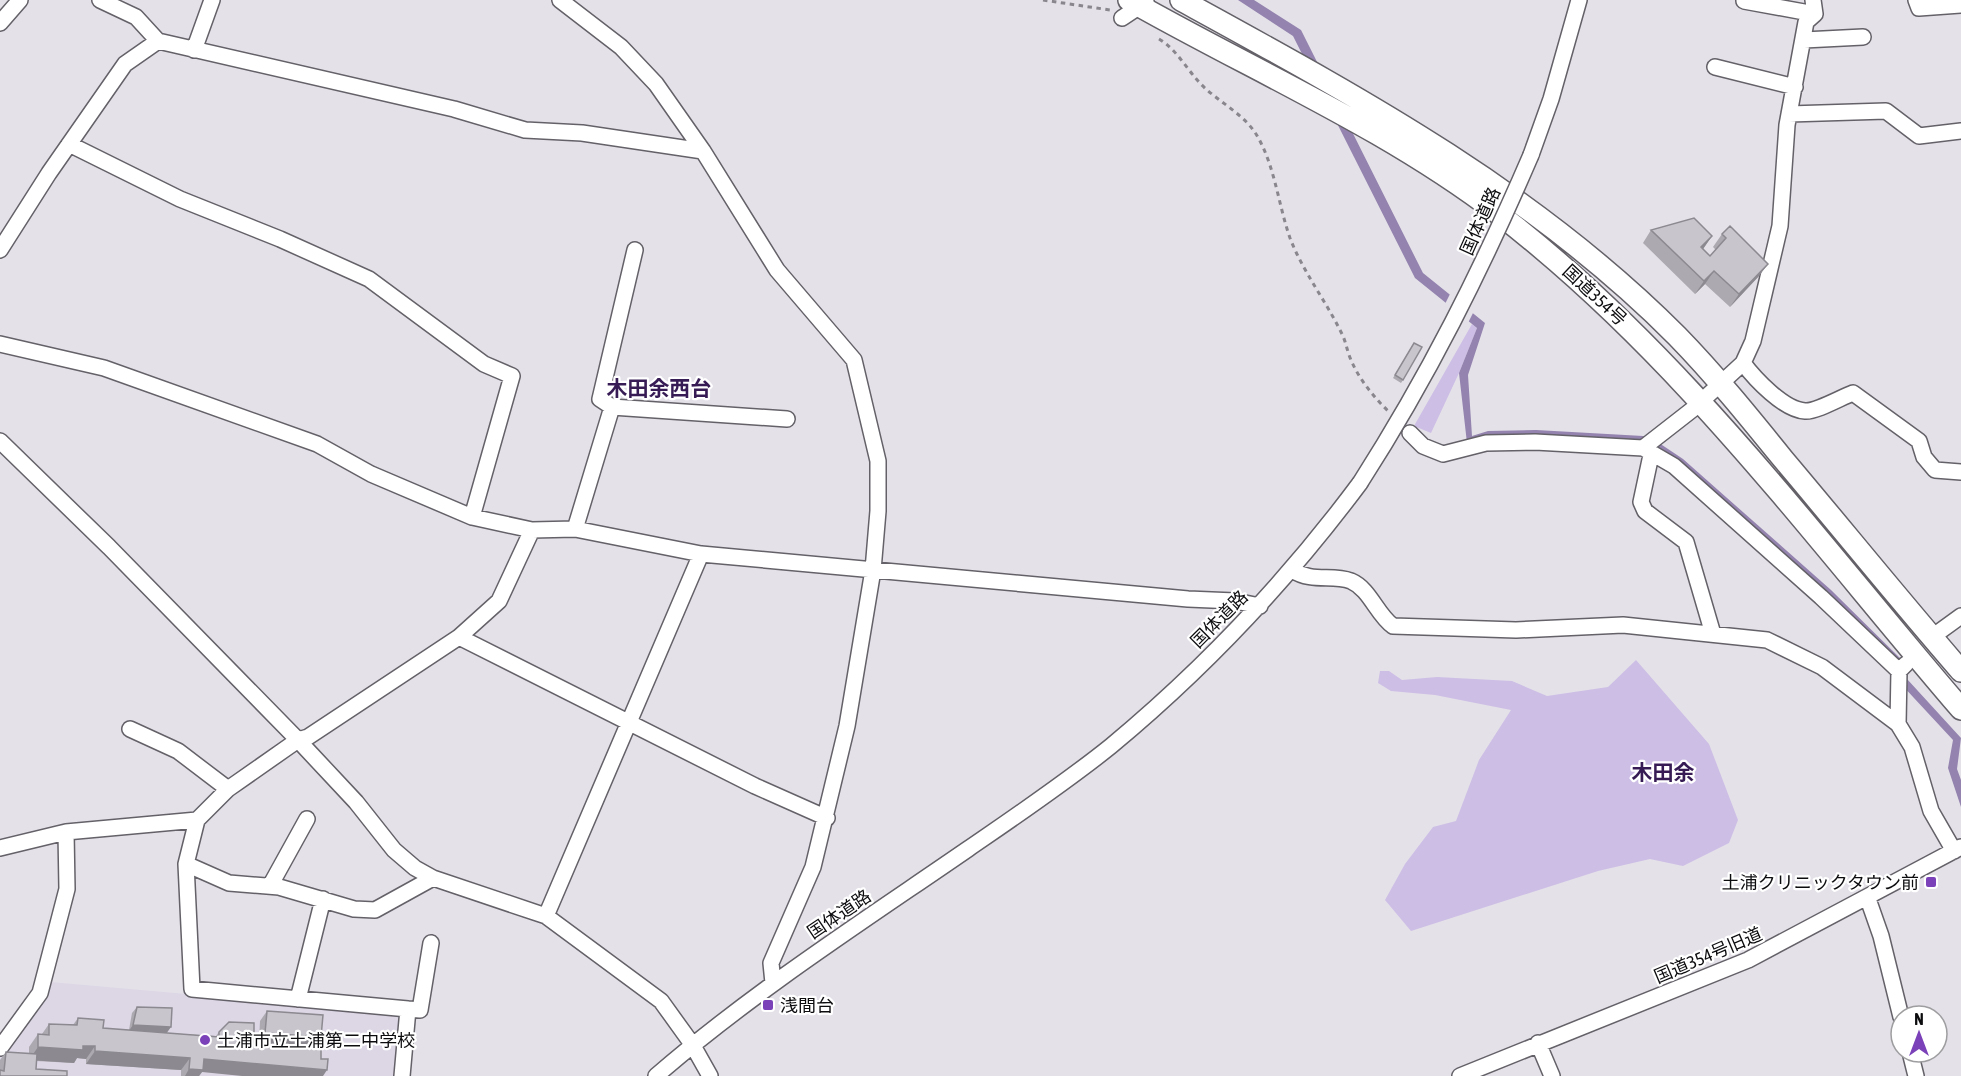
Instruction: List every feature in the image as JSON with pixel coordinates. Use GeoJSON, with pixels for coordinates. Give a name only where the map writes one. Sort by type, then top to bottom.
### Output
{"type":"FeatureCollection","features":[{"type":"Feature","properties":{"kind":"highway","name":"国道354号"},"geometry":{"type":"LineString","coordinates":[[1181,0],[1363,100],[1474,169],[1579,249],[1676,336],[1721,384],[1961,671]]}},
{"type":"Feature","properties":{"kind":"highway","name":"国道354号"},"geometry":{"type":"LineString","coordinates":[[1135,6],[1324,106],[1461,186],[1552,256],[1603,300],[1702,401],[1961,709]]}},
{"type":"Feature","properties":{"kind":"street"},"geometry":{"type":"LineString","coordinates":[[0,23],[20,0]]}},
{"type":"Feature","properties":{"kind":"street"},"geometry":{"type":"LineString","coordinates":[[100,0],[136,17],[158,42],[454,109],[525,130],[582,133],[703,151]]}},
{"type":"Feature","properties":{"kind":"street"},"geometry":{"type":"LineString","coordinates":[[194,50],[212,0]]}},
{"type":"Feature","properties":{"kind":"street"},"geometry":{"type":"LineString","coordinates":[[560,0],[621,47],[656,84],[703,151],[777,270],[854,360],[878,461],[878,511],[873,570],[847,726],[827,818],[813,867],[771,963],[773,983]]}},
{"type":"Feature","properties":{"kind":"street","name":"国体道路"},"geometry":{"type":"LineString","coordinates":[[656,1076],[692,1044],[773,983],[1053,790],[1110,746],[1181,684],[1260,606],[1292,570],[1360,483],[1443,346],[1492,245],[1531,155],[1551,99],[1579,0]]}},
{"type":"Feature","properties":{"kind":"street"},"geometry":{"type":"LineString","coordinates":[[1916,0],[1919,8],[1961,5]]}},
{"type":"Feature","properties":{"kind":"street"},"geometry":{"type":"LineString","coordinates":[[1713,634],[1686,542],[1645,511],[1641,502],[1647,451],[1743,363],[1753,341],[1780,226],[1789,114],[1806,22],[1814,7],[1744,2]]}},
{"type":"Feature","properties":{"kind":"street"},"geometry":{"type":"LineString","coordinates":[[1803,40],[1863,37]]}},
{"type":"Feature","properties":{"kind":"street"},"geometry":{"type":"LineString","coordinates":[[0,250],[69,144],[125,64],[158,42]]}},
{"type":"Feature","properties":{"kind":"street"},"geometry":{"type":"LineString","coordinates":[[1715,67],[1795,87]]}},
{"type":"Feature","properties":{"kind":"street"},"geometry":{"type":"LineString","coordinates":[[1789,114],[1886,111],[1919,136],[1961,131]]}},
{"type":"Feature","properties":{"kind":"street"},"geometry":{"type":"LineString","coordinates":[[69,144],[180,199],[280,239],[369,279],[484,364],[512,376],[472,517]]}},
{"type":"Feature","properties":{"kind":"street"},"geometry":{"type":"LineString","coordinates":[[635,250],[600,399],[612,407],[786,419]]}},
{"type":"Feature","properties":{"kind":"street"},"geometry":{"type":"LineString","coordinates":[[0,344],[104,368],[317,444],[370,474],[472,517],[532,530],[575,529],[701,554],[1188,599],[1235,601],[1260,606]]}},
{"type":"Feature","properties":{"kind":"street"},"geometry":{"type":"LineString","coordinates":[[1743,363],[1761,386],[1797,409],[1807,412],[1853,393],[1919,441],[1924,457],[1935,470],[1961,472]]}},
{"type":"Feature","properties":{"kind":"street"},"geometry":{"type":"LineString","coordinates":[[575,529],[612,407]]}},
{"type":"Feature","properties":{"kind":"street"},"geometry":{"type":"LineString","coordinates":[[1410,433],[1424,446],[1443,454],[1486,443],[1535,442],[1647,451],[1674,466],[1821,597],[1899,671]]}},
{"type":"Feature","properties":{"kind":"street"},"geometry":{"type":"LineString","coordinates":[[0,441],[110,547],[298,740],[356,802],[394,850],[415,868],[433,878],[546,916],[661,1001],[692,1044],[710,1076]]}},
{"type":"Feature","properties":{"kind":"street"},"geometry":{"type":"LineString","coordinates":[[431,943],[420,1010],[192,989],[186,864],[197,819],[228,789],[298,740],[308,737],[459,637],[499,602],[532,530]]}},
{"type":"Feature","properties":{"kind":"street"},"geometry":{"type":"LineString","coordinates":[[546,916],[628,729],[627,722],[701,554]]}},
{"type":"Feature","properties":{"kind":"street"},"geometry":{"type":"LineString","coordinates":[[1292,570],[1304,577],[1351,581],[1363,590],[1386,621],[1393,626],[1516,630],[1623,625],[1750,636],[1788,649],[1822,667],[1898,724],[1912,747],[1931,811],[1957,849]]}},
{"type":"Feature","properties":{"kind":"street"},"geometry":{"type":"LineString","coordinates":[[1932,637],[1961,616]]}},
{"type":"Feature","properties":{"kind":"street"},"geometry":{"type":"LineString","coordinates":[[459,637],[755,786],[827,818]]}},
{"type":"Feature","properties":{"kind":"street"},"geometry":{"type":"LineString","coordinates":[[1898,724],[1899,671],[1915,655]]}},
{"type":"Feature","properties":{"kind":"street"},"geometry":{"type":"LineString","coordinates":[[130,729],[178,751],[228,789]]}},
{"type":"Feature","properties":{"kind":"street"},"geometry":{"type":"LineString","coordinates":[[0,848],[66,832],[197,819]]}},
{"type":"Feature","properties":{"kind":"street"},"geometry":{"type":"LineString","coordinates":[[270,886],[307,819]]}},
{"type":"Feature","properties":{"kind":"street"},"geometry":{"type":"LineString","coordinates":[[0,1048],[40,993],[67,889],[66,832]]}},
{"type":"Feature","properties":{"kind":"street","name":"国道354号旧道"},"geometry":{"type":"LineString","coordinates":[[1460,1076],[1538,1043],[1718,974],[1868,898],[1957,849]]}},
{"type":"Feature","properties":{"kind":"street"},"geometry":{"type":"LineString","coordinates":[[186,864],[229,883],[270,886],[354,909],[375,910],[433,878]]}},
{"type":"Feature","properties":{"kind":"street"},"geometry":{"type":"LineString","coordinates":[[1868,898],[1881,936],[1898,1004]]}},
{"type":"Feature","properties":{"kind":"street"},"geometry":{"type":"LineString","coordinates":[[298,999],[323,899]]}},
{"type":"Feature","properties":{"kind":"street"},"geometry":{"type":"LineString","coordinates":[[402,1076],[408,1009]]}},
{"type":"Feature","properties":{"kind":"street"},"geometry":{"type":"LineString","coordinates":[[1538,1043],[1552,1076]]}},
{"type":"Feature","properties":{"kind":"path"},"geometry":{"type":"LineString","coordinates":[[1043,0],[1088,9],[1135,6]]}},
{"type":"Feature","properties":{"kind":"path"},"geometry":{"type":"LineString","coordinates":[[1153,35],[1170,46],[1201,85],[1239,115],[1256,133],[1265,153],[1290,238],[1304,269],[1343,335],[1351,360],[1373,397],[1410,433]]}},
{"type":"Feature","properties":{"kind":"shaded area"},"geometry":{"type":"Polygon","coordinates":[[[1238,0],[1254,0],[1301,30],[1423,273],[1485,323],[1468,375],[1472,436],[1488,431],[1536,430],[1643,436],[1656,441],[1683,459],[1831,590],[1909,667],[1907,679],[1961,738],[1957,769],[1961,780],[1961,807],[1948,768],[1953,740],[1901,684],[1903,672],[1651,448],[1467,443],[1459,373],[1477,328],[1415,278],[1293,36],[1238,0]]]}},
{"type":"Feature","properties":{"kind":"shaded area"},"geometry":{"type":"Polygon","coordinates":[[[1472,324],[1477,328],[1431,433],[1414,426],[1472,324]]]}},
{"type":"Feature","properties":{"kind":"shaded area"},"geometry":{"type":"Polygon","coordinates":[[[1636,660],[1709,744],[1738,820],[1729,843],[1683,866],[1650,859],[1598,871],[1411,931],[1385,900],[1405,864],[1433,827],[1456,821],[1479,760],[1511,710],[1435,695],[1391,691],[1378,683],[1380,671],[1389,671],[1402,680],[1437,677],[1512,681],[1547,696],[1608,687],[1636,660]]]}},
{"type":"Feature","properties":{"kind":"shaded area","name":"土浦市立土浦第二中学校"},"geometry":{"type":"Polygon","coordinates":[[[50,982],[399,1013],[403,1018],[397,1076],[0,1076],[0,1053],[50,982]]]}},
{"type":"Feature","properties":{"kind":"pier"},"geometry":{"type":"Polygon","coordinates":[[[1451,292],[1474,311],[1467,325],[1444,306],[1451,292]]]}},
{"type":"Feature","properties":{"kind":"building"},"geometry":{"type":"Polygon","coordinates":[[[1694,218],[1712,236],[1701,247],[1710,256],[1726,238],[1722,234],[1730,226],[1768,264],[1739,294],[1714,271],[1704,281],[1651,230],[1694,218]]]}},
{"type":"Feature","properties":{"kind":"building"},"geometry":{"type":"Polygon","coordinates":[[[1414,343],[1422,347],[1403,380],[1395,375],[1414,343]]]}},
{"type":"Feature","properties":{"kind":"building"},"geometry":{"type":"Polygon","coordinates":[[[137,1007],[172,1008],[171,1027],[133,1025],[137,1007]]]}},
{"type":"Feature","properties":{"kind":"building"},"geometry":{"type":"Polygon","coordinates":[[[267,1011],[323,1015],[321,1037],[265,1033],[267,1011]]]}},
{"type":"Feature","properties":{"kind":"building"},"geometry":{"type":"Polygon","coordinates":[[[78,1018],[104,1020],[103,1028],[219,1037],[219,1032],[229,1022],[254,1023],[254,1042],[321,1046],[321,1059],[328,1059],[327,1070],[204,1059],[203,1070],[189,1069],[190,1058],[95,1051],[95,1046],[83,1046],[83,1050],[38,1047],[38,1034],[49,1035],[49,1024],[77,1025],[78,1018]]]}},
{"type":"Feature","properties":{"kind":"building"},"geometry":{"type":"Polygon","coordinates":[[[6,1052],[37,1054],[36,1069],[67,1071],[67,1076],[0,1076],[0,1070],[4,1071],[6,1052]]]}},
{"type":"Feature","properties":{"kind":"place","name":"土浦クリニックタウン前"},"geometry":{"type":"Point","coordinates":[1931,882]}},
{"type":"Feature","properties":{"kind":"place","name":"浅間台"},"geometry":{"type":"Point","coordinates":[768,1005]}},
{"type":"Feature","properties":{"kind":"place","name":"土浦市立土浦第二中学校"},"geometry":{"type":"Point","coordinates":[205,1040]}},
{"type":"Feature","properties":{"kind":"district","name":"木田余西台"},"geometry":{"type":"Point","coordinates":[659,388]}},
{"type":"Feature","properties":{"kind":"district","name":"木田余"},"geometry":{"type":"Point","coordinates":[1663,772]}}]}
